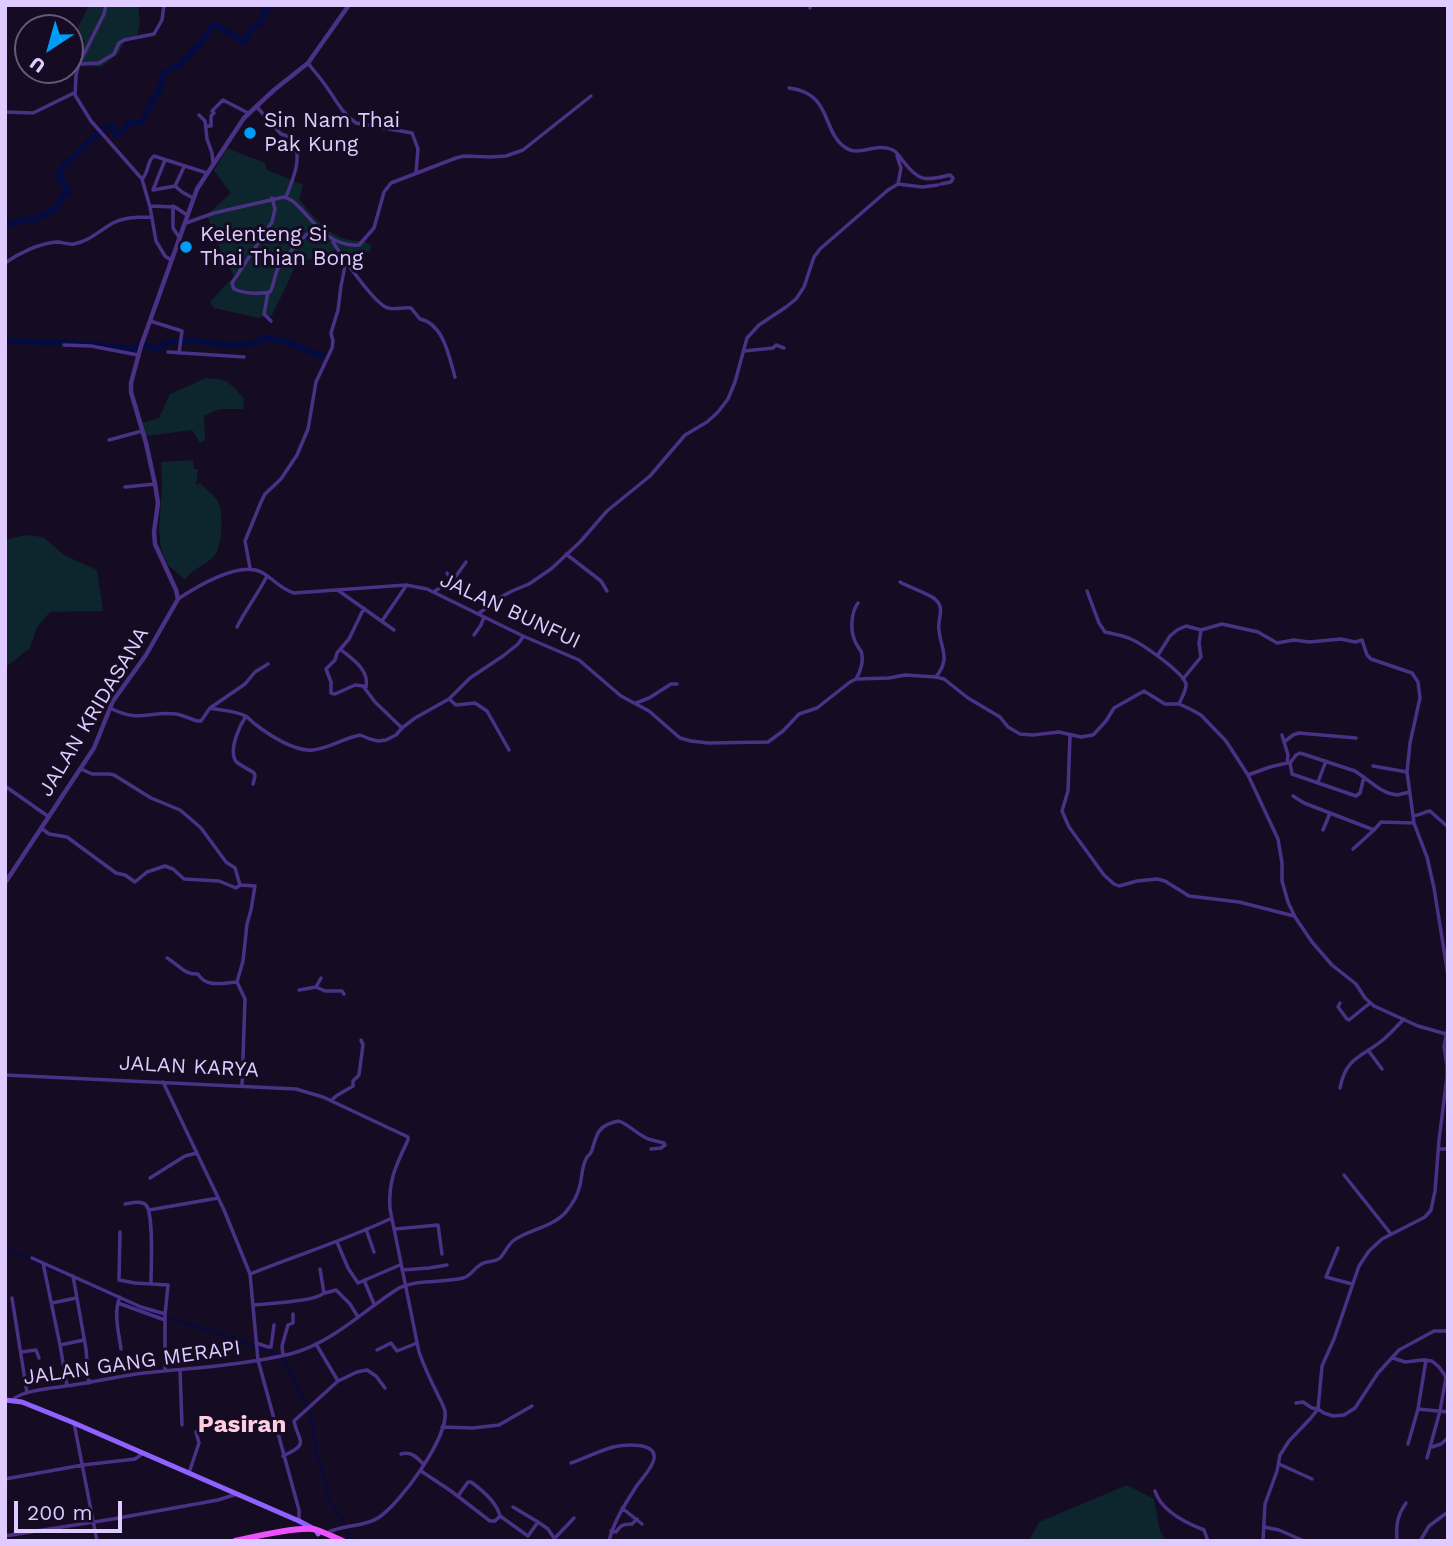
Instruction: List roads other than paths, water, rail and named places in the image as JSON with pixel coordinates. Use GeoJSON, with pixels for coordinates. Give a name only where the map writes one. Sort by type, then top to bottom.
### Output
{"type":"FeatureCollection","features":[{"type":"Feature","properties":{"kind":"main road"},"geometry":{"type":"LineString","coordinates":[[7,1399],[31,1405],[74,1423],[299,1521],[333,1539],[343,1541]]}},
{"type":"Feature","properties":{"kind":"main road"},"geometry":{"type":"LineString","coordinates":[[235,1541],[298,1530],[321,1533]]}},
{"type":"Feature","properties":{"kind":"main road"},"geometry":{"type":"LineString","coordinates":[[252,1541],[272,1535],[321,1533]]}},
{"type":"Feature","properties":{"kind":"street"},"geometry":{"type":"LineString","coordinates":[[84,54],[106,5]]}},
{"type":"Feature","properties":{"kind":"street"},"geometry":{"type":"LineString","coordinates":[[84,64],[99,63],[114,54],[119,43],[124,40],[153,34],[162,20],[164,5]]}},
{"type":"Feature","properties":{"kind":"street"},"geometry":{"type":"LineString","coordinates":[[346,261],[338,310],[331,333],[332,348],[316,382],[308,429],[297,455],[261,502],[245,541],[250,568],[223,575],[178,598],[155,544],[158,503],[155,484],[131,392],[138,355],[193,198],[207,173],[248,113],[308,63],[349,5]]}},
{"type":"Feature","properties":{"kind":"street"},"geometry":{"type":"LineString","coordinates":[[308,63],[353,121],[413,134],[418,149],[416,173]]}},
{"type":"Feature","properties":{"kind":"street"},"geometry":{"type":"LineString","coordinates":[[75,84],[74,93],[91,121],[142,179],[156,241],[160,250],[171,260]]}},
{"type":"Feature","properties":{"kind":"street"},"geometry":{"type":"LineString","coordinates":[[478,614],[512,591],[533,582],[580,542],[607,511],[650,476],[685,435],[718,412],[735,382],[747,338],[759,325],[796,299],[820,249],[898,184],[922,187],[940,185],[953,178],[950,176],[929,180],[918,177],[895,150],[881,147],[855,151],[848,149],[836,139],[818,103],[800,89],[789,88]]}},
{"type":"Feature","properties":{"kind":"street"},"geometry":{"type":"LineString","coordinates":[[5,113],[33,113],[74,93]]}},
{"type":"Feature","properties":{"kind":"street"},"geometry":{"type":"LineString","coordinates":[[332,240],[344,244],[360,244],[374,228],[381,201],[394,181],[456,158],[506,156],[523,150],[591,96]]}},
{"type":"Feature","properties":{"kind":"street"},"geometry":{"type":"LineString","coordinates":[[206,126],[211,126],[211,116],[214,113],[212,111],[223,100],[248,113]]}},
{"type":"Feature","properties":{"kind":"street"},"geometry":{"type":"LineString","coordinates":[[256,106],[282,135],[291,138],[296,146],[298,159],[286,197]]}},
{"type":"Feature","properties":{"kind":"street"},"geometry":{"type":"LineString","coordinates":[[200,116],[206,126],[206,139],[212,153],[213,165]]}},
{"type":"Feature","properties":{"kind":"street"},"geometry":{"type":"LineString","coordinates":[[895,150],[901,168],[898,184]]}},
{"type":"Feature","properties":{"kind":"street"},"geometry":{"type":"LineString","coordinates":[[142,179],[152,157],[156,156],[207,173]]}},
{"type":"Feature","properties":{"kind":"street"},"geometry":{"type":"LineString","coordinates":[[152,190],[165,160]]}},
{"type":"Feature","properties":{"kind":"street"},"geometry":{"type":"LineString","coordinates":[[175,186],[184,166]]}},
{"type":"Feature","properties":{"kind":"street"},"geometry":{"type":"LineString","coordinates":[[146,191],[175,186]]}},
{"type":"Feature","properties":{"kind":"street"},"geometry":{"type":"LineString","coordinates":[[175,186],[193,198]]}},
{"type":"Feature","properties":{"kind":"street"},"geometry":{"type":"LineString","coordinates":[[184,224],[272,198],[286,197],[293,200],[332,240],[382,305],[389,309],[411,308],[420,319],[436,327],[455,377]]}},
{"type":"Feature","properties":{"kind":"street"},"geometry":{"type":"LineString","coordinates":[[268,292],[240,292],[234,289],[232,284],[272,222],[275,209],[272,198]]}},
{"type":"Feature","properties":{"kind":"street"},"geometry":{"type":"LineString","coordinates":[[149,206],[173,206],[187,215]]}},
{"type":"Feature","properties":{"kind":"street"},"geometry":{"type":"LineString","coordinates":[[173,206],[173,228],[179,237]]}},
{"type":"Feature","properties":{"kind":"street"},"geometry":{"type":"LineString","coordinates":[[5,263],[27,251],[52,243],[75,243],[122,219],[151,217]]}},
{"type":"Feature","properties":{"kind":"street"},"geometry":{"type":"LineString","coordinates":[[271,321],[264,314],[268,292],[272,289],[280,264],[316,226]]}},
{"type":"Feature","properties":{"kind":"street"},"geometry":{"type":"LineString","coordinates":[[150,321],[182,331],[179,353]]}},
{"type":"Feature","properties":{"kind":"street"},"geometry":{"type":"LineString","coordinates":[[64,345],[91,346],[138,355]]}},
{"type":"Feature","properties":{"kind":"street"},"geometry":{"type":"LineString","coordinates":[[744,351],[773,348],[776,345],[784,348]]}},
{"type":"Feature","properties":{"kind":"street"},"geometry":{"type":"LineString","coordinates":[[168,352],[244,357]]}},
{"type":"Feature","properties":{"kind":"street"},"geometry":{"type":"LineString","coordinates":[[109,440],[142,431]]}},
{"type":"Feature","properties":{"kind":"street"},"geometry":{"type":"LineString","coordinates":[[125,487],[155,484]]}},
{"type":"Feature","properties":{"kind":"street"},"geometry":{"type":"LineString","coordinates":[[566,554],[601,582],[607,591]]}},
{"type":"Feature","properties":{"kind":"street"},"geometry":{"type":"LineString","coordinates":[[433,592],[449,583],[466,562]]}},
{"type":"Feature","properties":{"kind":"street","name":"JALAN BUNFUI"},"geometry":{"type":"LineString","coordinates":[[250,568],[293,593],[407,585],[433,592],[579,660],[611,688],[660,719],[680,738],[691,741],[768,742],[799,714],[817,708],[856,679]]}},
{"type":"Feature","properties":{"kind":"street"},"geometry":{"type":"LineString","coordinates":[[447,573],[452,579]]}},
{"type":"Feature","properties":{"kind":"street"},"geometry":{"type":"LineString","coordinates":[[237,627],[267,576]]}},
{"type":"Feature","properties":{"kind":"street"},"geometry":{"type":"LineString","coordinates":[[900,582],[933,598],[941,607],[938,628],[945,654],[942,669],[936,677]]}},
{"type":"Feature","properties":{"kind":"street"},"geometry":{"type":"LineString","coordinates":[[382,621],[407,585]]}},
{"type":"Feature","properties":{"kind":"street"},"geometry":{"type":"LineString","coordinates":[[338,590],[394,630]]}},
{"type":"Feature","properties":{"kind":"street"},"geometry":{"type":"LineString","coordinates":[[1087,591],[1099,624],[1105,632],[1131,639],[1158,655],[1183,679],[1186,686],[1179,704]]}},
{"type":"Feature","properties":{"kind":"street","name":"JALAN KRIDASANA"},"geometry":{"type":"LineString","coordinates":[[5,883],[97,743],[110,708],[151,647],[178,598]]}},
{"type":"Feature","properties":{"kind":"street"},"geometry":{"type":"LineString","coordinates":[[858,603],[854,608],[853,636],[861,651],[862,661],[856,679],[905,675],[936,677],[987,708],[1020,734],[1059,732],[1081,737],[1093,735],[1114,708],[1141,692],[1147,692],[1165,704],[1179,704],[1201,715],[1226,741],[1248,775],[1278,839],[1282,881],[1294,916],[1322,954],[1379,1009],[1418,1026],[1446,1034]]}},
{"type":"Feature","properties":{"kind":"street"},"geometry":{"type":"LineString","coordinates":[[364,608],[349,639],[326,669],[331,682],[331,693],[335,694],[355,685],[366,687],[375,702],[402,728]]}},
{"type":"Feature","properties":{"kind":"street"},"geometry":{"type":"LineString","coordinates":[[474,635],[484,617]]}},
{"type":"Feature","properties":{"kind":"street"},"geometry":{"type":"LineString","coordinates":[[1158,655],[1166,641],[1177,630],[1186,626],[1201,630],[1222,624],[1258,632],[1277,643],[1294,640],[1362,640],[1367,656],[1371,659],[1412,673],[1418,679],[1420,698],[1411,734],[1407,772],[1414,823],[1429,866],[1448,975]]}},
{"type":"Feature","properties":{"kind":"street"},"geometry":{"type":"LineString","coordinates":[[1183,679],[1201,657],[1201,630]]}},
{"type":"Feature","properties":{"kind":"street"},"geometry":{"type":"LineString","coordinates":[[210,708],[246,716],[284,743],[308,750],[338,744],[360,735],[372,740],[386,740],[449,699],[470,678],[518,644],[523,636]]}},
{"type":"Feature","properties":{"kind":"street"},"geometry":{"type":"LineString","coordinates":[[340,649],[359,665],[367,681],[366,687]]}},
{"type":"Feature","properties":{"kind":"street"},"geometry":{"type":"LineString","coordinates":[[110,708],[128,715],[175,714],[201,721],[210,708],[236,691],[255,672],[268,664]]}},
{"type":"Feature","properties":{"kind":"street"},"geometry":{"type":"LineString","coordinates":[[634,704],[671,684],[677,684]]}},
{"type":"Feature","properties":{"kind":"street"},"geometry":{"type":"LineString","coordinates":[[449,699],[456,705],[475,704],[487,711],[509,750]]}},
{"type":"Feature","properties":{"kind":"street"},"geometry":{"type":"LineString","coordinates":[[246,716],[238,729],[234,756],[237,762],[254,773],[253,784]]}},
{"type":"Feature","properties":{"kind":"street"},"geometry":{"type":"LineString","coordinates":[[1284,742],[1299,733],[1356,738]]}},
{"type":"Feature","properties":{"kind":"street"},"geometry":{"type":"LineString","coordinates":[[1282,735],[1292,774],[1356,796],[1360,793],[1364,777]]}},
{"type":"Feature","properties":{"kind":"street"},"geometry":{"type":"LineString","coordinates":[[1070,736],[1068,791],[1062,811],[1069,827],[1104,875],[1114,884],[1119,886],[1137,881],[1165,881],[1189,896],[1238,902],[1294,916]]}},
{"type":"Feature","properties":{"kind":"street"},"geometry":{"type":"LineString","coordinates":[[1248,775],[1289,763],[1300,753],[1355,771],[1388,793],[1397,795],[1410,792]]}},
{"type":"Feature","properties":{"kind":"street"},"geometry":{"type":"LineString","coordinates":[[1318,782],[1326,761]]}},
{"type":"Feature","properties":{"kind":"street"},"geometry":{"type":"LineString","coordinates":[[1373,766],[1407,772]]}},
{"type":"Feature","properties":{"kind":"street"},"geometry":{"type":"LineString","coordinates":[[81,769],[92,774],[114,775],[151,799],[180,810],[201,828],[226,862],[235,869],[240,885]]}},
{"type":"Feature","properties":{"kind":"street"},"geometry":{"type":"LineString","coordinates":[[5,786],[49,817]]}},
{"type":"Feature","properties":{"kind":"street"},"geometry":{"type":"LineString","coordinates":[[1293,796],[1304,803],[1374,830]]}},
{"type":"Feature","properties":{"kind":"street"},"geometry":{"type":"LineString","coordinates":[[1413,816],[1430,811],[1448,827]]}},
{"type":"Feature","properties":{"kind":"street"},"geometry":{"type":"LineString","coordinates":[[1323,830],[1330,813]]}},
{"type":"Feature","properties":{"kind":"street"},"geometry":{"type":"LineString","coordinates":[[1353,849],[1381,822],[1414,823]]}},
{"type":"Feature","properties":{"kind":"street"},"geometry":{"type":"LineString","coordinates":[[41,828],[49,834],[67,837],[136,882],[148,872],[165,866],[184,879],[219,881],[234,888],[240,885],[255,886],[237,982],[245,999],[242,1086]]}},
{"type":"Feature","properties":{"kind":"street"},"geometry":{"type":"LineString","coordinates":[[167,958],[183,970],[198,974],[206,983],[237,982]]}},
{"type":"Feature","properties":{"kind":"street"},"geometry":{"type":"LineString","coordinates":[[316,987],[321,978]]}},
{"type":"Feature","properties":{"kind":"street"},"geometry":{"type":"LineString","coordinates":[[299,990],[316,987],[344,994]]}},
{"type":"Feature","properties":{"kind":"street"},"geometry":{"type":"LineString","coordinates":[[1340,1003],[1338,1007],[1349,1020],[1370,1003]]}},
{"type":"Feature","properties":{"kind":"street"},"geometry":{"type":"LineString","coordinates":[[1340,1088],[1342,1076],[1354,1059],[1384,1039],[1404,1018]]}},
{"type":"Feature","properties":{"kind":"street"},"geometry":{"type":"LineString","coordinates":[[1263,1541],[1265,1504],[1283,1449],[1318,1409],[1322,1366],[1352,1284],[1365,1257],[1375,1245],[1391,1234],[1429,1213],[1434,1198],[1447,1082],[1444,1046],[1448,1027]]}},
{"type":"Feature","properties":{"kind":"street"},"geometry":{"type":"LineString","coordinates":[[331,1101],[353,1086],[352,1081],[359,1075],[363,1045],[361,1040]]}},
{"type":"Feature","properties":{"kind":"street"},"geometry":{"type":"LineString","coordinates":[[1368,1051],[1382,1069]]}},
{"type":"Feature","properties":{"kind":"street","name":"JALAN KARYA"},"geometry":{"type":"LineString","coordinates":[[5,1075],[302,1090],[404,1134],[408,1139],[391,1179],[389,1199],[392,1218]]}},
{"type":"Feature","properties":{"kind":"street"},"geometry":{"type":"LineString","coordinates":[[163,1082],[218,1198],[250,1274],[258,1360],[299,1510],[298,1530]]}},
{"type":"Feature","properties":{"kind":"street"},"geometry":{"type":"LineString","coordinates":[[293,1314],[293,1323],[288,1325],[280,1356],[316,1344],[406,1285],[468,1276],[482,1263],[501,1257],[513,1241],[566,1212],[580,1186],[585,1160],[591,1153],[595,1136],[610,1124],[619,1121],[647,1139],[664,1143],[662,1148],[651,1149]]}},
{"type":"Feature","properties":{"kind":"street"},"geometry":{"type":"LineString","coordinates":[[1438,1149],[1448,1149]]}},
{"type":"Feature","properties":{"kind":"street"},"geometry":{"type":"LineString","coordinates":[[150,1178],[185,1156],[197,1153]]}},
{"type":"Feature","properties":{"kind":"street"},"geometry":{"type":"LineString","coordinates":[[1344,1175],[1391,1234]]}},
{"type":"Feature","properties":{"kind":"street"},"geometry":{"type":"LineString","coordinates":[[149,1210],[218,1198]]}},
{"type":"Feature","properties":{"kind":"street"},"geometry":{"type":"LineString","coordinates":[[125,1203],[145,1204],[149,1210],[152,1241],[151,1283]]}},
{"type":"Feature","properties":{"kind":"street"},"geometry":{"type":"LineString","coordinates":[[250,1274],[337,1242],[392,1218],[417,1343],[445,1412],[442,1427],[421,1471],[406,1492],[387,1511],[372,1521],[321,1533]]}},
{"type":"Feature","properties":{"kind":"street"},"geometry":{"type":"LineString","coordinates":[[395,1229],[438,1225],[442,1254]]}},
{"type":"Feature","properties":{"kind":"street"},"geometry":{"type":"LineString","coordinates":[[366,1229],[374,1252]]}},
{"type":"Feature","properties":{"kind":"street"},"geometry":{"type":"LineString","coordinates":[[120,1232],[119,1279],[168,1285],[165,1371]]}},
{"type":"Feature","properties":{"kind":"street"},"geometry":{"type":"LineString","coordinates":[[337,1242],[358,1283],[402,1268],[447,1265]]}},
{"type":"Feature","properties":{"kind":"street"},"geometry":{"type":"LineString","coordinates":[[1338,1248],[1326,1277],[1352,1284]]}},
{"type":"Feature","properties":{"kind":"street"},"geometry":{"type":"LineString","coordinates":[[32,1258],[119,1300],[165,1317]]}},
{"type":"Feature","properties":{"kind":"street"},"geometry":{"type":"LineString","coordinates":[[43,1265],[67,1386]]}},
{"type":"Feature","properties":{"kind":"street"},"geometry":{"type":"LineString","coordinates":[[320,1269],[324,1294]]}},
{"type":"Feature","properties":{"kind":"street"},"geometry":{"type":"LineString","coordinates":[[73,1278],[89,1383]]}},
{"type":"Feature","properties":{"kind":"street"},"geometry":{"type":"LineString","coordinates":[[364,1280],[374,1305]]}},
{"type":"Feature","properties":{"kind":"street"},"geometry":{"type":"LineString","coordinates":[[254,1305],[316,1297],[336,1290],[358,1317]]}},
{"type":"Feature","properties":{"kind":"street"},"geometry":{"type":"LineString","coordinates":[[12,1298],[27,1393]]}},
{"type":"Feature","properties":{"kind":"street"},"geometry":{"type":"LineString","coordinates":[[52,1303],[76,1298]]}},
{"type":"Feature","properties":{"kind":"street"},"geometry":{"type":"LineString","coordinates":[[119,1300],[121,1349]]}},
{"type":"Feature","properties":{"kind":"street"},"geometry":{"type":"LineString","coordinates":[[256,1345],[271,1346],[274,1325]]}},
{"type":"Feature","properties":{"kind":"street"},"geometry":{"type":"LineString","coordinates":[[1296,1403],[1303,1402],[1324,1413],[1344,1415],[1353,1410],[1378,1373],[1401,1348],[1438,1330],[1448,1331]]}},
{"type":"Feature","properties":{"kind":"street"},"geometry":{"type":"LineString","coordinates":[[60,1345],[84,1340]]}},
{"type":"Feature","properties":{"kind":"street"},"geometry":{"type":"LineString","coordinates":[[377,1350],[391,1342],[397,1351],[417,1343]]}},
{"type":"Feature","properties":{"kind":"street"},"geometry":{"type":"LineString","coordinates":[[316,1344],[338,1381]]}},
{"type":"Feature","properties":{"kind":"street"},"geometry":{"type":"LineString","coordinates":[[21,1352],[36,1350],[39,1358]]}},
{"type":"Feature","properties":{"kind":"street","name":"JALAN GANG MERAPI"},"geometry":{"type":"LineString","coordinates":[[7,1399],[67,1386],[280,1356]]}},
{"type":"Feature","properties":{"kind":"street"},"geometry":{"type":"LineString","coordinates":[[1391,1358],[1406,1362],[1434,1362],[1447,1378],[1427,1458]]}},
{"type":"Feature","properties":{"kind":"street"},"geometry":{"type":"LineString","coordinates":[[1408,1444],[1418,1409],[1426,1360]]}},
{"type":"Feature","properties":{"kind":"street"},"geometry":{"type":"LineString","coordinates":[[180,1370],[182,1424]]}},
{"type":"Feature","properties":{"kind":"street"},"geometry":{"type":"LineString","coordinates":[[284,1456],[294,1451],[301,1443],[294,1420],[338,1381],[367,1370],[376,1376],[385,1388]]}},
{"type":"Feature","properties":{"kind":"street"},"geometry":{"type":"LineString","coordinates":[[442,1427],[499,1425],[532,1406]]}},
{"type":"Feature","properties":{"kind":"street"},"geometry":{"type":"LineString","coordinates":[[1418,1409],[1448,1412]]}},
{"type":"Feature","properties":{"kind":"street"},"geometry":{"type":"LineString","coordinates":[[74,1423],[97,1541]]}},
{"type":"Feature","properties":{"kind":"street"},"geometry":{"type":"LineString","coordinates":[[188,1474],[199,1443],[196,1432]]}},
{"type":"Feature","properties":{"kind":"street"},"geometry":{"type":"LineString","coordinates":[[1431,1447],[1448,1438]]}},
{"type":"Feature","properties":{"kind":"street"},"geometry":{"type":"LineString","coordinates":[[571,1463],[617,1446],[643,1446],[651,1450],[654,1456],[651,1465],[622,1508],[609,1541]]}},
{"type":"Feature","properties":{"kind":"street"},"geometry":{"type":"LineString","coordinates":[[401,1454],[410,1453],[424,1465]]}},
{"type":"Feature","properties":{"kind":"street"},"geometry":{"type":"LineString","coordinates":[[5,1479],[135,1459],[142,1454]]}},
{"type":"Feature","properties":{"kind":"street"},"geometry":{"type":"LineString","coordinates":[[1279,1464],[1312,1479]]}},
{"type":"Feature","properties":{"kind":"street"},"geometry":{"type":"LineString","coordinates":[[421,1471],[490,1521],[495,1521],[500,1516]]}},
{"type":"Feature","properties":{"kind":"street"},"geometry":{"type":"LineString","coordinates":[[458,1496],[469,1481],[497,1508],[500,1516],[528,1536],[538,1522]]}},
{"type":"Feature","properties":{"kind":"street"},"geometry":{"type":"LineString","coordinates":[[1155,1490],[1162,1505],[1204,1530],[1208,1541]]}},
{"type":"Feature","properties":{"kind":"street"},"geometry":{"type":"LineString","coordinates":[[5,1536],[94,1523],[218,1500],[237,1494]]}},
{"type":"Feature","properties":{"kind":"street"},"geometry":{"type":"LineString","coordinates":[[1396,1541],[1398,1515],[1406,1503]]}},
{"type":"Feature","properties":{"kind":"street"},"geometry":{"type":"LineString","coordinates":[[513,1507],[548,1529],[556,1539],[573,1518]]}},
{"type":"Feature","properties":{"kind":"street"},"geometry":{"type":"LineString","coordinates":[[622,1508],[642,1524]]}},
{"type":"Feature","properties":{"kind":"street"},"geometry":{"type":"LineString","coordinates":[[1420,1541],[1429,1526],[1448,1512]]}},
{"type":"Feature","properties":{"kind":"street"},"geometry":{"type":"LineString","coordinates":[[611,1531],[616,1532],[621,1525],[632,1524],[637,1519]]}},
{"type":"Feature","properties":{"kind":"street"},"geometry":{"type":"LineString","coordinates":[[1264,1527],[1279,1530],[1304,1541]]}},
{"type":"Feature","properties":{"kind":"waterway"},"geometry":{"type":"LineString","coordinates":[[5,223],[33,220],[57,208],[61,198],[69,193],[58,178],[66,164],[102,129],[112,126],[115,134],[119,135],[130,122],[140,123],[158,94],[163,75],[167,70],[177,67],[214,24],[244,42],[251,29],[260,24],[271,5]]}},
{"type":"Feature","properties":{"kind":"waterway"},"geometry":{"type":"LineString","coordinates":[[5,341],[92,344],[131,350],[143,345],[158,349],[167,342],[192,340],[228,345],[252,344],[264,338],[284,341],[325,357]]}},
{"type":"Feature","properties":{"kind":"waterway"},"geometry":{"type":"LineString","coordinates":[[5,1248],[68,1276]]}},
{"type":"Feature","properties":{"kind":"waterway"},"geometry":{"type":"LineString","coordinates":[[86,1284],[143,1310],[278,1354],[284,1360],[311,1414],[317,1452],[330,1501],[352,1541]]}},
{"type":"Feature","properties":{"kind":"place","name":"Sin Nam Thai Pak Kung"},"geometry":{"type":"Point","coordinates":[250,133]}},
{"type":"Feature","properties":{"kind":"place","name":"Kelenteng Si Thai Thian Bong"},"geometry":{"type":"Point","coordinates":[186,247]}},
{"type":"Feature","properties":{"kind":"district","name":"Pasiran"},"geometry":{"type":"Point","coordinates":[242,1425]}}]}
